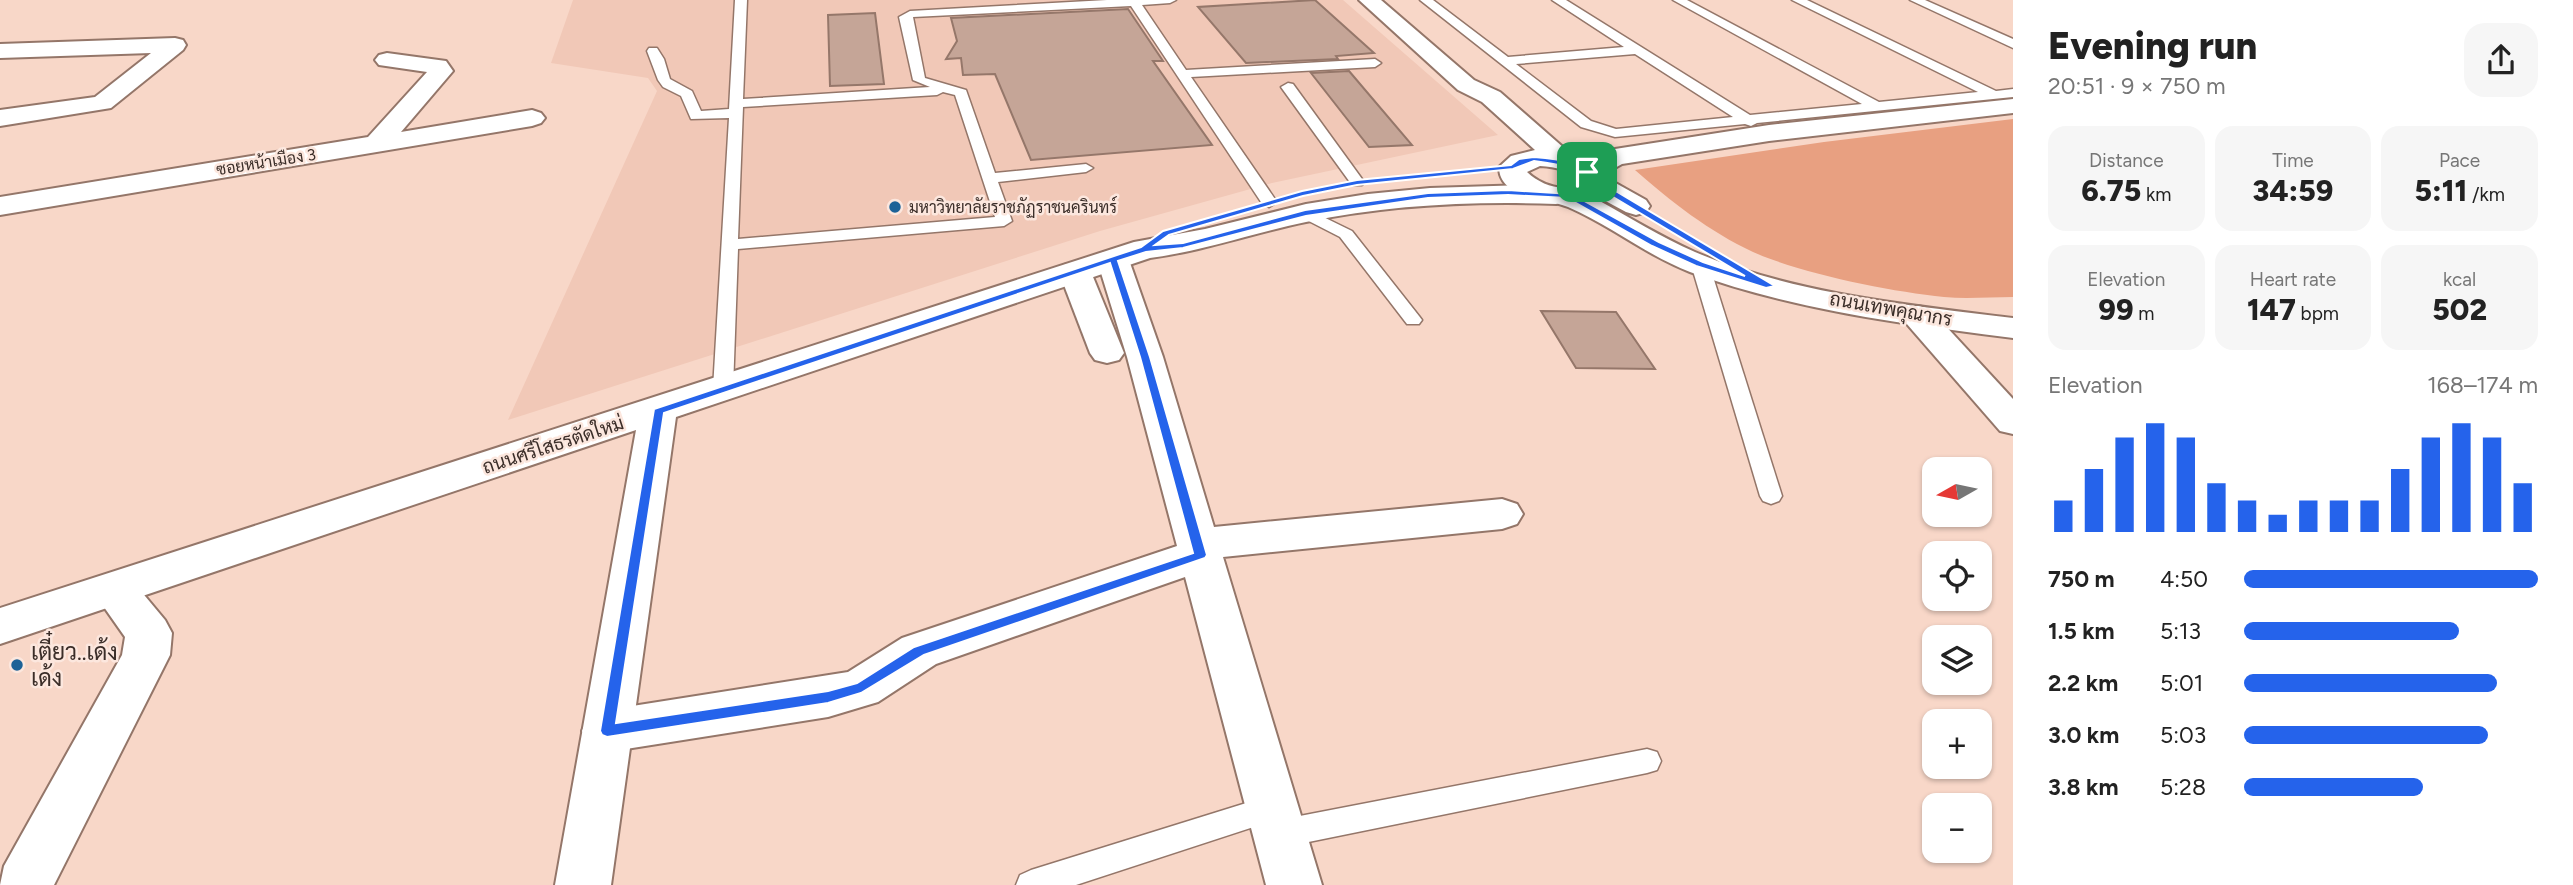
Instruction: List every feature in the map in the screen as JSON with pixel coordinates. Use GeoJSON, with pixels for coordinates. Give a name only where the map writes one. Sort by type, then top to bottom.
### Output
{"type":"FeatureCollection","features":[{"type":"Feature","properties":{"kind":"street"},"geometry":{"type":"LineString","coordinates":[[1369,0],[1466,85]]}},
{"type":"Feature","properties":{"kind":"street"},"geometry":{"type":"LineString","coordinates":[[0,51],[175,45],[102,103],[0,118]]}},
{"type":"Feature","properties":{"kind":"street"},"geometry":{"type":"LineString","coordinates":[[376,144],[441,71],[438,66],[387,60]]}},
{"type":"Feature","properties":{"kind":"street","name":"ถนนเทพคุณากร"},"geometry":{"type":"LineString","coordinates":[[1466,85],[1471,98],[1515,146],[1518,164],[1513,173],[1527,186],[1562,195],[1655,244],[1700,264],[1770,286],[1917,316],[2013,328]]}},
{"type":"Feature","properties":{"kind":"street","name":"ถนนเทพคุณากร"},"geometry":{"type":"LineString","coordinates":[[1466,85],[1491,97],[1582,172],[1770,286]]}},
{"type":"Feature","properties":{"kind":"street"},"geometry":{"type":"LineString","coordinates":[[1562,195],[1590,192],[1582,172],[1615,157],[1759,127],[2004,100]]}},
{"type":"Feature","properties":{"kind":"street","name":"ซอยหน้าเมือง 3"},"geometry":{"type":"LineString","coordinates":[[0,206],[532,118]]}},
{"type":"Feature","properties":{"kind":"street","name":"ถนนศรีโสธรตัดใหม่"},"geometry":{"type":"LineString","coordinates":[[1111,260],[1166,233],[1269,202],[1357,182],[1518,164],[1534,159],[1582,172]]}},
{"type":"Feature","properties":{"kind":"street","name":"ถนนศรีโสธรตัดใหม่"},"geometry":{"type":"LineString","coordinates":[[0,626],[1111,260],[1183,246],[1305,213],[1441,195],[1562,195]]}},
{"type":"Feature","properties":{"kind":"street"},"geometry":{"type":"LineString","coordinates":[[1107,353],[1111,260]]}},
{"type":"Feature","properties":{"kind":"street"},"geometry":{"type":"LineString","coordinates":[[1111,260],[1145,357],[1294,885]]}},
{"type":"Feature","properties":{"kind":"street"},"geometry":{"type":"LineString","coordinates":[[1917,316],[2013,422]]}},
{"type":"Feature","properties":{"kind":"street"},"geometry":{"type":"LineString","coordinates":[[583,885],[658,411]]}},
{"type":"Feature","properties":{"kind":"street"},"geometry":{"type":"LineString","coordinates":[[607,731],[828,697],[861,688],[919,651],[1199,550],[1502,514]]}},
{"type":"Feature","properties":{"kind":"street"},"geometry":{"type":"LineString","coordinates":[[24,885],[133,684],[146,655],[149,633],[114,590]]}},
{"type":"Feature","properties":{"kind":"lane"},"geometry":{"type":"LineString","coordinates":[[723,388],[741,0]]}},
{"type":"Feature","properties":{"kind":"lane"},"geometry":{"type":"LineString","coordinates":[[729,245],[995,223],[1004,220],[961,93],[931,86],[919,80],[905,17],[908,7],[1170,0]]}},
{"type":"Feature","properties":{"kind":"lane"},"geometry":{"type":"LineString","coordinates":[[1426,0],[1586,124],[1605,132],[1759,127],[1877,107],[2004,100],[2013,93]]}},
{"type":"Feature","properties":{"kind":"lane"},"geometry":{"type":"LineString","coordinates":[[1558,0],[1759,127]]}},
{"type":"Feature","properties":{"kind":"lane"},"geometry":{"type":"LineString","coordinates":[[1679,0],[1877,107]]}},
{"type":"Feature","properties":{"kind":"lane"},"geometry":{"type":"LineString","coordinates":[[1798,0],[2004,100]]}},
{"type":"Feature","properties":{"kind":"lane"},"geometry":{"type":"LineString","coordinates":[[1916,0],[2013,44]]}},
{"type":"Feature","properties":{"kind":"lane"},"geometry":{"type":"LineString","coordinates":[[1134,2],[1269,202]]}},
{"type":"Feature","properties":{"kind":"lane"},"geometry":{"type":"LineString","coordinates":[[1506,61],[1637,50]]}},
{"type":"Feature","properties":{"kind":"lane"},"geometry":{"type":"LineString","coordinates":[[653,51],[659,59],[661,78],[669,88],[687,94],[696,116],[735,108],[957,90]]}},
{"type":"Feature","properties":{"kind":"lane"},"geometry":{"type":"LineString","coordinates":[[1182,74],[1375,63]]}},
{"type":"Feature","properties":{"kind":"lane"},"geometry":{"type":"LineString","coordinates":[[1288,87],[1357,182]]}},
{"type":"Feature","properties":{"kind":"lane"},"geometry":{"type":"LineString","coordinates":[[991,178],[1086,168]]}},
{"type":"Feature","properties":{"kind":"lane"},"geometry":{"type":"LineString","coordinates":[[1305,213],[1346,234],[1413,320]]}},
{"type":"Feature","properties":{"kind":"lane"},"geometry":{"type":"LineString","coordinates":[[1700,264],[1771,496]]}},
{"type":"Feature","properties":{"kind":"lane"},"geometry":{"type":"LineString","coordinates":[[1031,885],[1276,821],[1647,761]]}},
{"type":"Feature","properties":{"kind":"shaded area","name":"มหาวิทยาลัยราชภัฏราชนครินทร์"},"geometry":{"type":"Polygon","coordinates":[[[573,0],[1343,0],[1498,135],[1272,183],[1100,231],[508,420],[657,91],[648,78],[551,63],[573,0]]]}},
{"type":"Feature","properties":{"kind":"shaded area"},"geometry":{"type":"Polygon","coordinates":[[[2013,119],[2013,297],[1952,298],[1898,291],[1773,260],[1737,244],[1706,225],[1635,170],[1824,142],[2013,119]]]}},
{"type":"Feature","properties":{"kind":"building"},"geometry":{"type":"Polygon","coordinates":[[[1315,0],[1374,53],[1336,56],[1338,59],[1246,63],[1198,7],[1315,0]]]}},
{"type":"Feature","properties":{"kind":"building"},"geometry":{"type":"Polygon","coordinates":[[[1128,9],[1163,61],[1153,61],[1212,145],[1031,160],[995,74],[963,75],[961,58],[946,59],[957,41],[951,18],[1128,9]]]}},
{"type":"Feature","properties":{"kind":"building"},"geometry":{"type":"Polygon","coordinates":[[[875,13],[884,84],[830,86],[828,15],[875,13]]]}},
{"type":"Feature","properties":{"kind":"building"},"geometry":{"type":"Polygon","coordinates":[[[1349,71],[1412,145],[1369,147],[1311,73],[1349,71]]]}},
{"type":"Feature","properties":{"kind":"building"},"geometry":{"type":"Polygon","coordinates":[[[1541,311],[1616,312],[1655,369],[1576,368],[1541,311]]]}},
{"type":"Feature","properties":{"kind":"place","name":"มหาวิทยาลัยราชภัฏราชนครินทร์"},"geometry":{"type":"Point","coordinates":[895,207]}},
{"type":"Feature","properties":{"kind":"place","name":"เตี๋ยว..เด้ง เด้ง"},"geometry":{"type":"Point","coordinates":[17,665]}},
{"type":"Feature","properties":{"kind":"route"},"geometry":{"type":"LineString","coordinates":[[1587,172],[1564,162],[1534,159],[1522,161],[1513,167],[1357,182],[1302,194],[1166,233],[1144,249],[658,411],[607,731],[828,697],[861,688],[919,651],[1200,555],[1145,357],[1113,260],[1144,249],[1183,246],[1305,213],[1428,196],[1508,193],[1569,196],[1655,244],[1700,264],[1770,286],[1596,183],[1587,172]]}}]}
